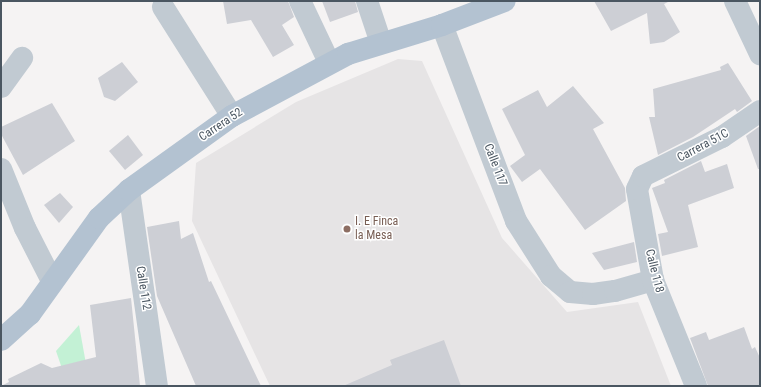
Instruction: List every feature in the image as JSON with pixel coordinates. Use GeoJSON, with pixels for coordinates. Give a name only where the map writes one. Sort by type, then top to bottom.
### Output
{"type":"FeatureCollection","features":[{"type":"Feature","properties":{"kind":"main road","name":"Carrera 52"},"geometry":{"type":"LineString","coordinates":[[1,340],[30,314],[52,281],[99,218],[129,190],[232,116],[329,62],[382,43],[442,25],[505,1]]}},
{"type":"Feature","properties":{"kind":"street"},"geometry":{"type":"LineString","coordinates":[[300,1],[329,62]]}},
{"type":"Feature","properties":{"kind":"street"},"geometry":{"type":"LineString","coordinates":[[367,1],[382,43]]}},
{"type":"Feature","properties":{"kind":"street"},"geometry":{"type":"LineString","coordinates":[[735,1],[760,54]]}},
{"type":"Feature","properties":{"kind":"street"},"geometry":{"type":"LineString","coordinates":[[163,7],[232,116]]}},
{"type":"Feature","properties":{"kind":"street","name":"Calle 117"},"geometry":{"type":"LineString","coordinates":[[442,25],[516,221],[551,276],[570,292],[593,294],[615,291],[653,280]]}},
{"type":"Feature","properties":{"kind":"street"},"geometry":{"type":"LineString","coordinates":[[1,87],[22,58]]}},
{"type":"Feature","properties":{"kind":"street","name":"Carrera 51C"},"geometry":{"type":"LineString","coordinates":[[643,176],[722,137],[760,111]]}},
{"type":"Feature","properties":{"kind":"street"},"geometry":{"type":"LineString","coordinates":[[1,169],[24,228],[52,281]]}},
{"type":"Feature","properties":{"kind":"street","name":"Calle 118"},"geometry":{"type":"LineString","coordinates":[[643,176],[637,189],[653,280],[696,386]]}},
{"type":"Feature","properties":{"kind":"street","name":"Calle 112"},"geometry":{"type":"LineString","coordinates":[[129,190],[158,386]]}},
{"type":"Feature","properties":{"kind":"shaded area","name":"I. E Finca la Mesa"},"geometry":{"type":"Polygon","coordinates":[[[398,59],[422,61],[502,238],[567,312],[638,302],[671,386],[270,386],[192,221],[196,163],[296,102],[398,59]]]}},
{"type":"Feature","properties":{"kind":"green space"},"geometry":{"type":"Polygon","coordinates":[[[79,325],[90,386],[68,386],[56,351],[79,325]]]}},
{"type":"Feature","properties":{"kind":"building"},"geometry":{"type":"Polygon","coordinates":[[[223,1],[288,1],[294,17],[282,25],[294,45],[273,57],[251,20],[227,24],[223,1]]]}},
{"type":"Feature","properties":{"kind":"building"},"geometry":{"type":"Polygon","coordinates":[[[322,1],[355,1],[358,12],[330,22],[322,1]]]}},
{"type":"Feature","properties":{"kind":"building"},"geometry":{"type":"Polygon","coordinates":[[[594,1],[670,1],[664,4],[680,32],[664,42],[650,44],[647,13],[611,31],[594,1]]]}},
{"type":"Feature","properties":{"kind":"building"},"geometry":{"type":"Polygon","coordinates":[[[122,62],[138,82],[115,101],[104,97],[98,78],[122,62]]]}},
{"type":"Feature","properties":{"kind":"building"},"geometry":{"type":"Polygon","coordinates":[[[728,63],[752,101],[737,112],[735,109],[693,137],[658,155],[649,117],[655,117],[653,89],[721,70],[720,67],[728,63]]]}},
{"type":"Feature","properties":{"kind":"building"},"geometry":{"type":"Polygon","coordinates":[[[573,86],[604,123],[593,129],[625,188],[626,201],[585,230],[540,169],[522,182],[510,166],[525,155],[502,109],[538,90],[547,107],[573,86]]]}},
{"type":"Feature","properties":{"kind":"building"},"geometry":{"type":"Polygon","coordinates":[[[52,103],[75,141],[23,175],[1,134],[1,127],[52,103]]]}},
{"type":"Feature","properties":{"kind":"building"},"geometry":{"type":"Polygon","coordinates":[[[760,126],[760,169],[758,169],[746,136],[760,126]]]}},
{"type":"Feature","properties":{"kind":"building"},"geometry":{"type":"Polygon","coordinates":[[[128,135],[143,155],[125,170],[109,151],[128,135]]]}},
{"type":"Feature","properties":{"kind":"building"},"geometry":{"type":"Polygon","coordinates":[[[701,161],[705,172],[727,164],[734,188],[688,205],[698,247],[662,256],[658,234],[668,232],[652,188],[665,183],[664,180],[701,161]]]}},
{"type":"Feature","properties":{"kind":"building"},"geometry":{"type":"Polygon","coordinates":[[[60,193],[73,207],[59,223],[44,205],[60,193]]]}},
{"type":"Feature","properties":{"kind":"building"},"geometry":{"type":"Polygon","coordinates":[[[179,221],[181,239],[193,233],[209,282],[211,281],[261,386],[196,386],[157,296],[147,227],[179,221]]]}},
{"type":"Feature","properties":{"kind":"building"},"geometry":{"type":"Polygon","coordinates":[[[634,242],[637,262],[604,270],[592,253],[634,242]]]}},
{"type":"Feature","properties":{"kind":"building"},"geometry":{"type":"Polygon","coordinates":[[[131,298],[140,386],[1,386],[9,382],[8,379],[41,363],[52,368],[96,357],[90,305],[131,298]]]}},
{"type":"Feature","properties":{"kind":"building"},"geometry":{"type":"Polygon","coordinates":[[[744,327],[752,349],[755,347],[760,358],[760,386],[708,386],[690,338],[706,332],[709,340],[744,327]]]}},
{"type":"Feature","properties":{"kind":"building"},"geometry":{"type":"Polygon","coordinates":[[[444,340],[461,386],[343,386],[392,365],[390,360],[444,340]]]}},
{"type":"Feature","properties":{"kind":"place","name":"I. E Finca la Mesa"},"geometry":{"type":"Point","coordinates":[347,229]}}]}
